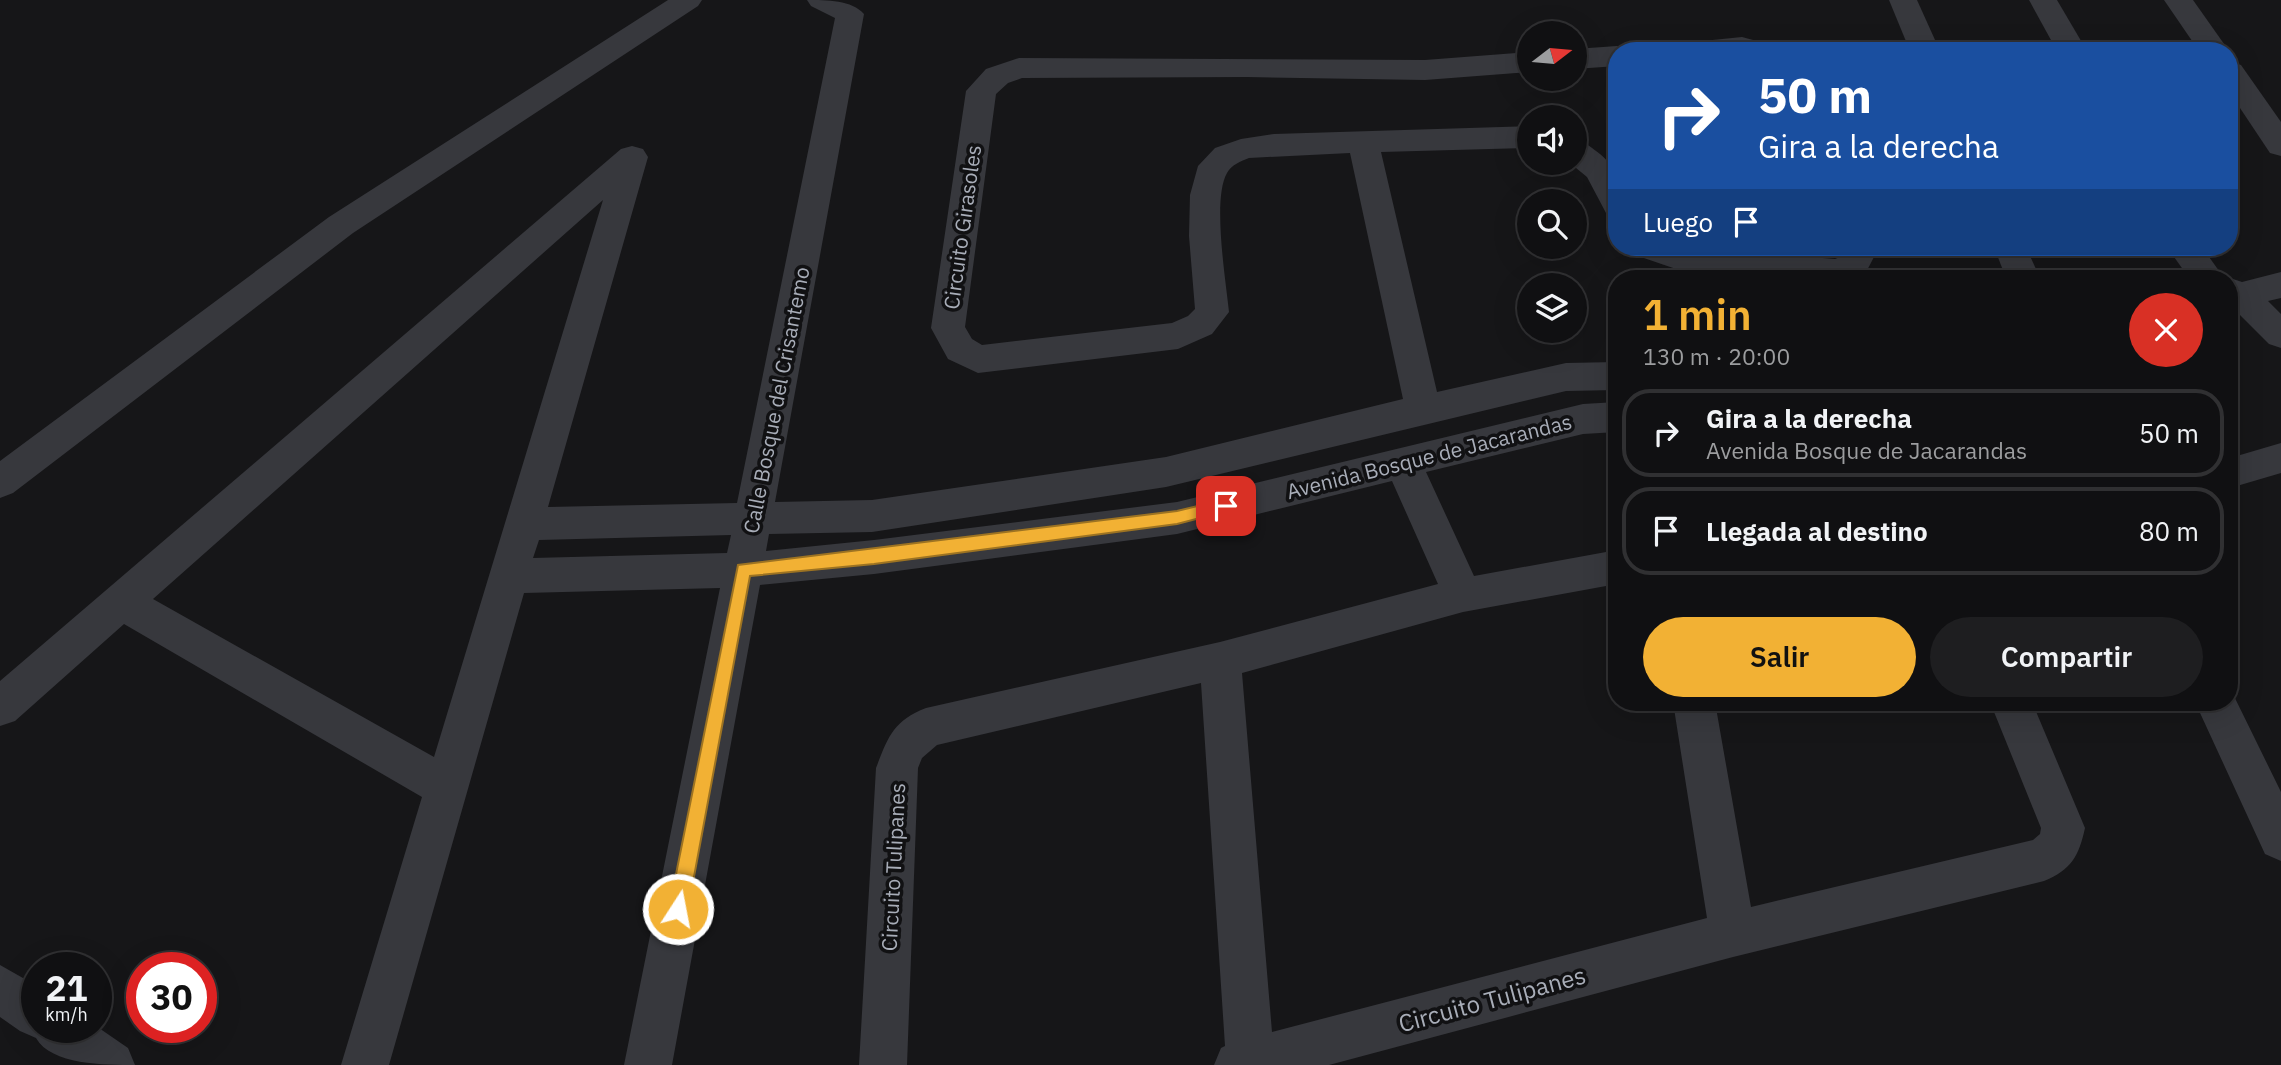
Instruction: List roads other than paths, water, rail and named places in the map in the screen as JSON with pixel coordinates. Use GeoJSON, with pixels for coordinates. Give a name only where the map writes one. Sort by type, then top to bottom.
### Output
{"type":"FeatureCollection","features":[{"type":"Feature","properties":{"kind":"street"},"geometry":{"type":"LineString","coordinates":[[0,482],[341,225],[688,0]]}},
{"type":"Feature","properties":{"kind":"street","name":"Calle Bosque del Crisantemo"},"geometry":{"type":"LineString","coordinates":[[648,1065],[850,14],[821,0]]}},
{"type":"Feature","properties":{"kind":"street"},"geometry":{"type":"LineString","coordinates":[[1903,0],[1921,42]]}},
{"type":"Feature","properties":{"kind":"street"},"geometry":{"type":"LineString","coordinates":[[2043,0],[2067,42]]}},
{"type":"Feature","properties":{"kind":"street"},"geometry":{"type":"LineString","coordinates":[[2178,0],[2208,42]]}},
{"type":"Feature","properties":{"kind":"street"},"geometry":{"type":"LineString","coordinates":[[1587,58],[1608,57]]}},
{"type":"Feature","properties":{"kind":"street","name":"Circuito Girasoles"},"geometry":{"type":"LineString","coordinates":[[1517,63],[1425,70],[1247,66],[1019,68],[997,76],[981,91],[948,328],[960,349],[978,359],[1178,336],[1200,325],[1212,312],[1206,188],[1214,167],[1228,154],[1248,147],[1517,138]]}},
{"type":"Feature","properties":{"kind":"street"},"geometry":{"type":"LineString","coordinates":[[2238,83],[2281,145]]}},
{"type":"Feature","properties":{"kind":"street"},"geometry":{"type":"LineString","coordinates":[[1364,144],[1423,409]]}},
{"type":"Feature","properties":{"kind":"street"},"geometry":{"type":"LineString","coordinates":[[0,707],[632,157],[365,1065]]}},
{"type":"Feature","properties":{"kind":"street"},"geometry":{"type":"LineString","coordinates":[[1587,160],[1599,170],[1608,188]]}},
{"type":"Feature","properties":{"kind":"street"},"geometry":{"type":"LineString","coordinates":[[1674,256],[1823,270]]}},
{"type":"Feature","properties":{"kind":"street"},"geometry":{"type":"LineString","coordinates":[[1839,270],[1852,267],[1857,256]]}},
{"type":"Feature","properties":{"kind":"street"},"geometry":{"type":"LineString","coordinates":[[2238,292],[2281,285]]}},
{"type":"Feature","properties":{"kind":"street"},"geometry":{"type":"LineString","coordinates":[[2238,297],[2281,335]]}},
{"type":"Feature","properties":{"kind":"street","name":"Avenida Bosque de Jacarandas"},"geometry":{"type":"LineString","coordinates":[[524,524],[872,516],[1166,472],[1566,377],[1608,376]]}},
{"type":"Feature","properties":{"kind":"street","name":"Avenida Bosque de Jacarandas"},"geometry":{"type":"LineString","coordinates":[[508,576],[744,570],[874,557],[1177,518],[1402,461],[1583,419],[1608,418]]}},
{"type":"Feature","properties":{"kind":"street"},"geometry":{"type":"LineString","coordinates":[[2238,471],[2281,458]]}},
{"type":"Feature","properties":{"kind":"street"},"geometry":{"type":"LineString","coordinates":[[1402,461],[1462,595]]}},
{"type":"Feature","properties":{"kind":"street"},"geometry":{"type":"LineString","coordinates":[[1166,472],[1177,518]]}},
{"type":"Feature","properties":{"kind":"street","name":"Circuito Tulipanes"},"geometry":{"type":"LineString","coordinates":[[883,1065],[897,768],[906,745],[926,729],[1220,660],[1462,595],[1608,569]]}},
{"type":"Feature","properties":{"kind":"street"},"geometry":{"type":"LineString","coordinates":[[121,601],[446,787]]}},
{"type":"Feature","properties":{"kind":"street","name":"Circuito Tulipanes"},"geometry":{"type":"LineString","coordinates":[[1220,660],[1244,1063],[1733,934],[2044,859],[2059,846],[2063,828],[2015,711]]}},
{"type":"Feature","properties":{"kind":"street"},"geometry":{"type":"LineString","coordinates":[[1696,711],[1733,934]]}},
{"type":"Feature","properties":{"kind":"street"},"geometry":{"type":"LineString","coordinates":[[2220,711],[2281,839]]}},
{"type":"Feature","properties":{"kind":"street"},"geometry":{"type":"LineString","coordinates":[[0,989],[21,1003]]}},
{"type":"Feature","properties":{"kind":"street"},"geometry":{"type":"LineString","coordinates":[[79,1043],[111,1065]]}}]}
